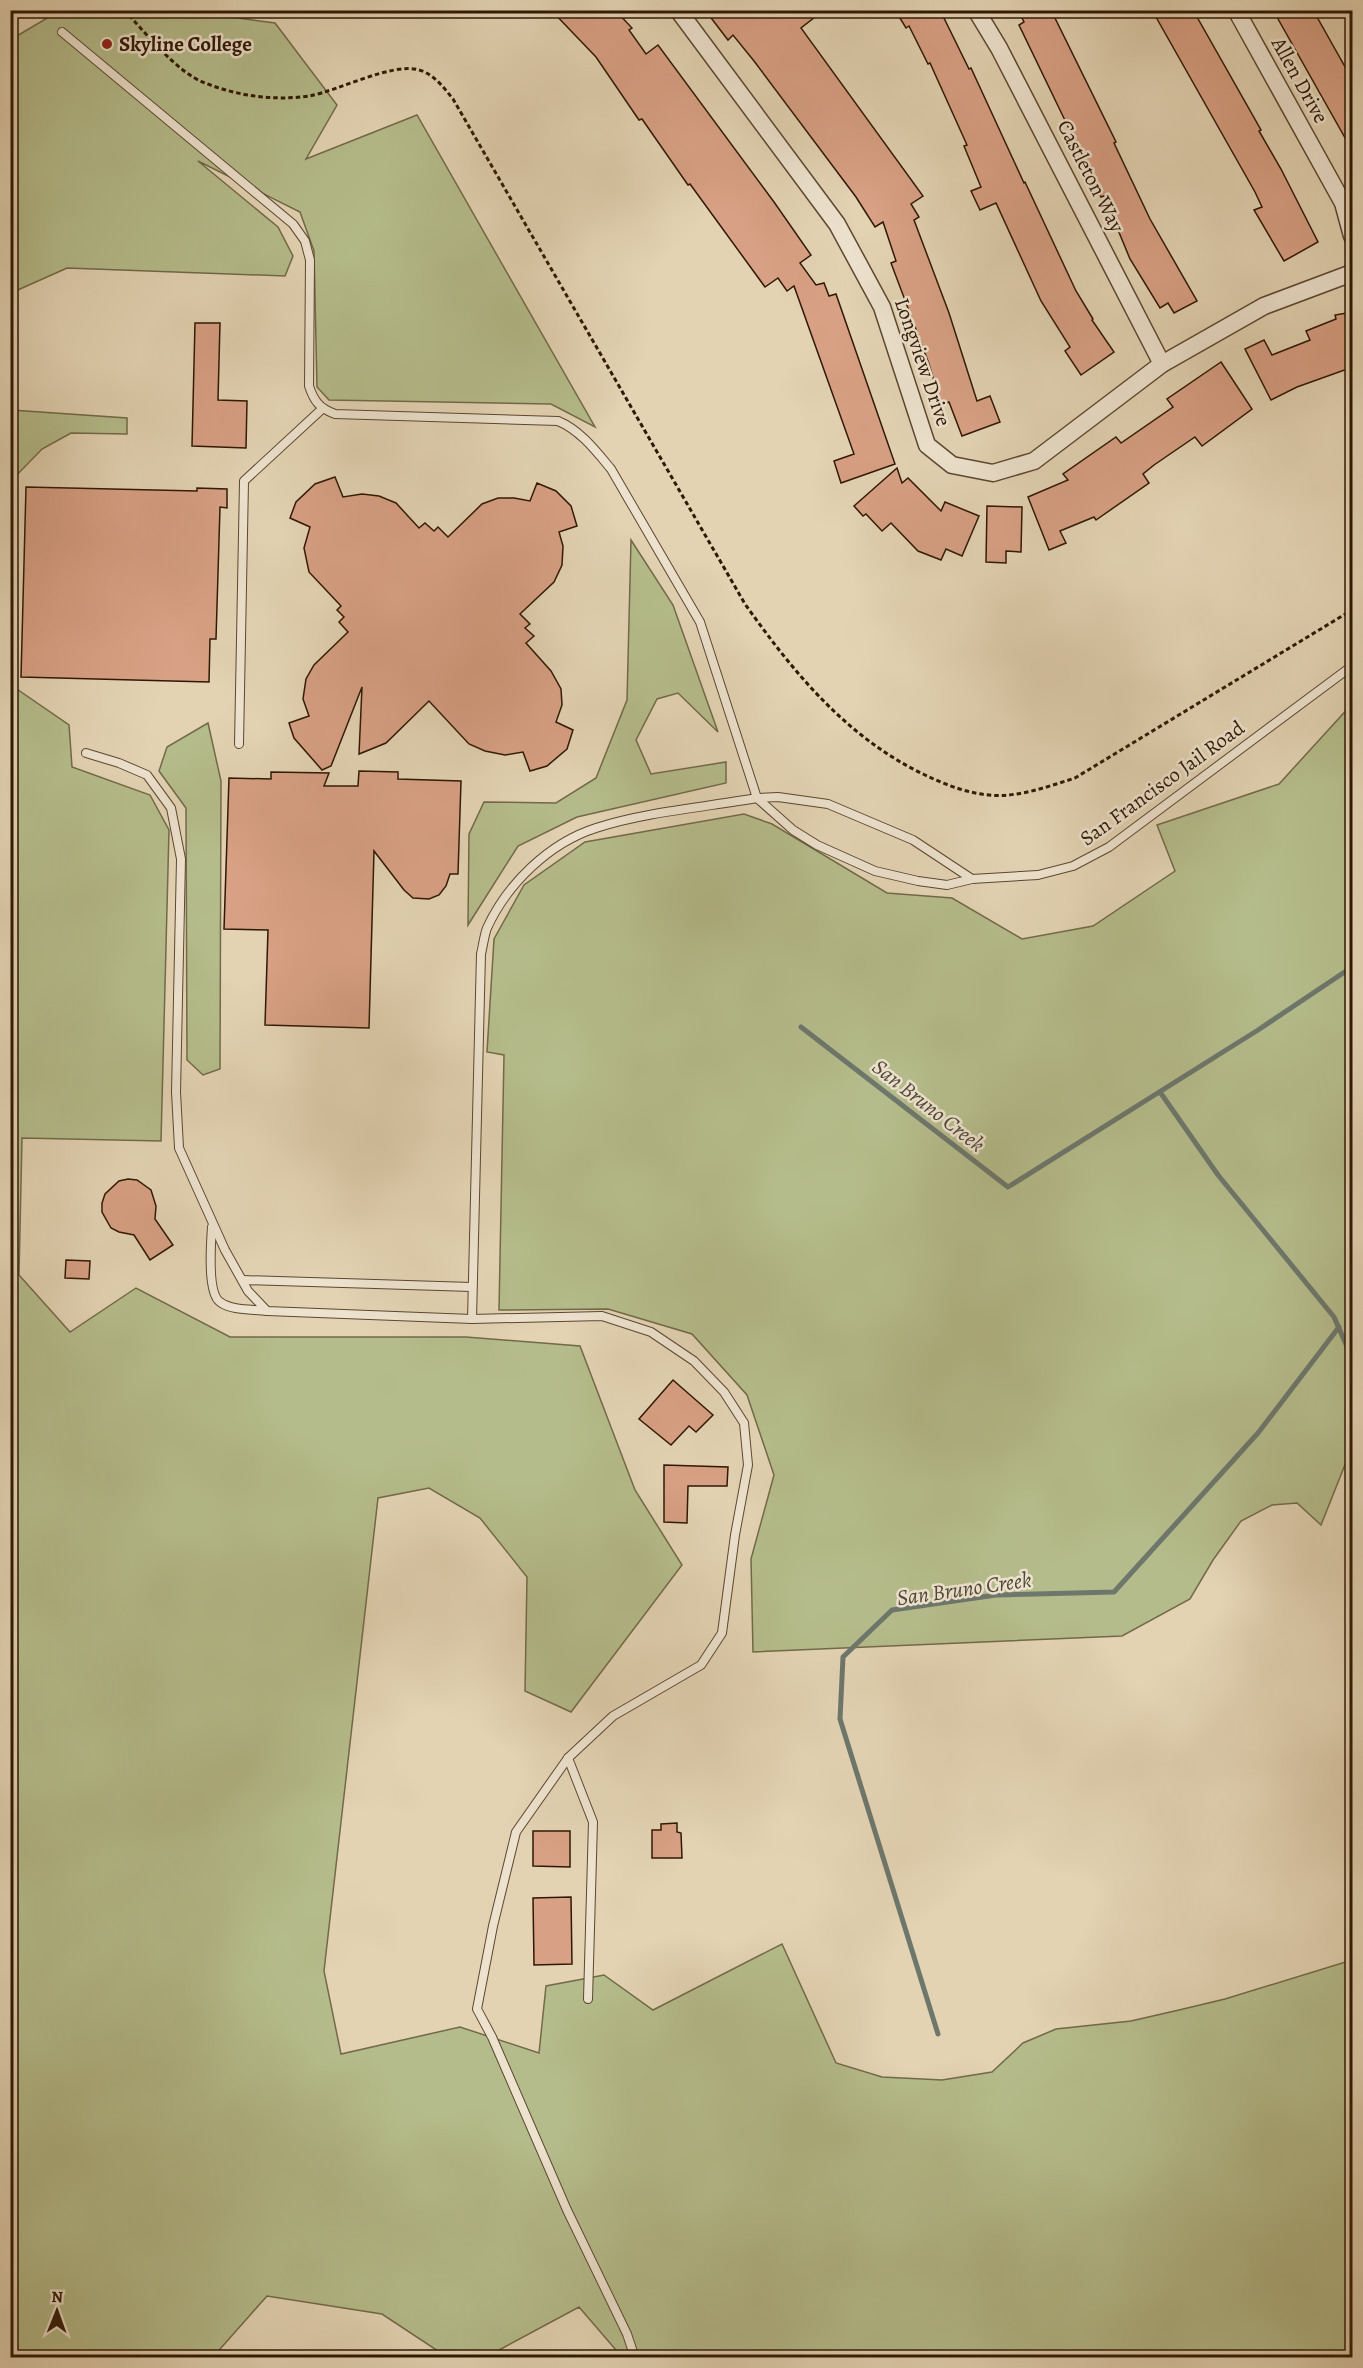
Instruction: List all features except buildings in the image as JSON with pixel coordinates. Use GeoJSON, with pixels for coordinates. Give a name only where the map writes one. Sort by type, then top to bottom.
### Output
{"type":"FeatureCollection","features":[{"type":"Feature","properties":{"kind":"street","name":"Longview Drive"},"geometry":{"type":"LineString","coordinates":[[678,10],[837,224],[882,307],[927,445],[951,465],[993,472],[1034,461],[1162,364],[1264,306],[1353,273]]}},
{"type":"Feature","properties":{"kind":"street","name":"Castleton Way"},"geometry":{"type":"LineString","coordinates":[[976,10],[1004,58],[1162,364]]}},
{"type":"Feature","properties":{"kind":"street","name":"Allen Drive"},"geometry":{"type":"LineString","coordinates":[[1236,10],[1342,203],[1353,236]]}},
{"type":"Feature","properties":{"kind":"lane"},"geometry":{"type":"LineString","coordinates":[[62,32],[293,224],[305,241],[310,260],[309,386],[313,399],[322,410],[335,414],[558,421],[571,426],[611,469],[700,622],[757,798]]}},
{"type":"Feature","properties":{"kind":"lane"},"geometry":{"type":"LineString","coordinates":[[239,744],[244,480],[322,410]]}},
{"type":"Feature","properties":{"kind":"lane","name":"San Francisco Jail Road"},"geometry":{"type":"LineString","coordinates":[[757,798],[793,830],[817,845],[875,871],[947,885],[972,879],[1038,875],[1072,866],[1109,847],[1353,666]]}},
{"type":"Feature","properties":{"kind":"lane"},"geometry":{"type":"LineString","coordinates":[[86,753],[147,775],[171,808],[181,859],[176,1092],[179,1148],[212,1223],[242,1280],[248,1291],[267,1311]]}},
{"type":"Feature","properties":{"kind":"lane"},"geometry":{"type":"LineString","coordinates":[[472,1319],[481,954],[486,930],[499,906],[515,884],[538,861],[564,844],[594,829],[625,821],[757,798],[778,797],[828,804],[914,840],[972,879]]}},
{"type":"Feature","properties":{"kind":"lane"},"geometry":{"type":"LineString","coordinates":[[212,1223],[212,1277],[214,1295],[219,1302],[235,1307],[267,1311],[472,1319],[602,1316],[651,1332],[694,1361],[724,1392],[744,1423],[748,1465],[733,1545],[722,1633],[701,1665],[613,1716],[568,1758],[516,1832],[493,1926],[477,2009],[492,2037],[567,2210],[627,2334],[635,2358]]}},
{"type":"Feature","properties":{"kind":"lane"},"geometry":{"type":"LineString","coordinates":[[242,1280],[472,1287]]}},
{"type":"Feature","properties":{"kind":"lane"},"geometry":{"type":"LineString","coordinates":[[568,1758],[592,1822],[588,1999]]}},
{"type":"Feature","properties":{"kind":"path"},"geometry":{"type":"LineString","coordinates":[[124,10],[178,65],[203,82],[255,96],[281,98],[310,96],[399,69],[419,70],[438,81],[453,99],[745,604],[790,665],[820,698],[849,726],[877,748],[915,770],[942,783],[974,793],[1008,795],[1041,789],[1075,778],[1353,610]]}},
{"type":"Feature","properties":{"kind":"green space"},"geometry":{"type":"Polygon","coordinates":[[[59,11],[115,16],[112,11],[187,11],[275,23],[337,105],[306,159],[417,115],[595,427],[551,404],[329,400],[317,387],[314,251],[300,212],[198,161],[278,227],[293,256],[285,276],[67,268],[11,293],[10,40],[59,11]]]}},
{"type":"Feature","properties":{"kind":"green space"},"geometry":{"type":"Polygon","coordinates":[[[11,410],[127,418],[127,434],[71,433],[42,449],[11,481],[11,410]]]}},
{"type":"Feature","properties":{"kind":"green space"},"geometry":{"type":"Polygon","coordinates":[[[631,540],[673,605],[718,732],[678,693],[657,699],[636,740],[651,774],[726,762],[726,783],[577,817],[518,846],[468,925],[469,834],[484,802],[556,803],[596,778],[627,700],[631,540]]]}},
{"type":"Feature","properties":{"kind":"green space"},"geometry":{"type":"Polygon","coordinates":[[[11,685],[69,725],[72,767],[150,795],[169,830],[161,1141],[22,1138],[19,1275],[70,1332],[136,1288],[230,1337],[466,1337],[580,1346],[635,1490],[682,1565],[571,1712],[525,1691],[527,1577],[480,1518],[429,1488],[378,1498],[324,1971],[341,2054],[460,2027],[539,2053],[546,1986],[604,1975],[653,2010],[782,1944],[836,2063],[882,2077],[942,2080],[992,2072],[1023,2043],[1056,2029],[1131,2021],[1179,2010],[1225,1999],[1352,1960],[1352,2357],[622,2357],[579,2307],[486,2357],[447,2357],[382,2314],[267,2296],[213,2357],[11,2357],[11,685]]]}},
{"type":"Feature","properties":{"kind":"green space"},"geometry":{"type":"Polygon","coordinates":[[[1352,704],[1352,1447],[1321,1525],[1297,1503],[1272,1505],[1241,1521],[1213,1560],[1190,1599],[1122,1636],[753,1652],[751,1559],[774,1475],[747,1395],[692,1334],[608,1309],[499,1310],[504,1055],[487,1052],[494,939],[524,885],[585,842],[744,814],[772,824],[887,893],[952,898],[1022,939],[1093,926],[1175,871],[1157,825],[1279,784],[1352,704]]]}},
{"type":"Feature","properties":{"kind":"green space"},"geometry":{"type":"Polygon","coordinates":[[[208,723],[221,781],[220,1069],[203,1075],[187,1060],[186,808],[159,771],[167,747],[208,723]]]}},
{"type":"Feature","properties":{"kind":"waterway","name":"San Bruno Creek"},"geometry":{"type":"LineString","coordinates":[[801,1027],[1008,1187],[1258,1030],[1352,967]]}},
{"type":"Feature","properties":{"kind":"waterway","name":"San Bruno Creek"},"geometry":{"type":"LineString","coordinates":[[1160,1092],[1218,1175],[1334,1317],[1352,1358]]}},
{"type":"Feature","properties":{"kind":"waterway","name":"San Bruno Creek"},"geometry":{"type":"LineString","coordinates":[[938,2034],[840,1719],[843,1657],[892,1610],[996,1595],[1114,1592],[1258,1433],[1339,1327]]}},
{"type":"Feature","properties":{"kind":"place","name":"Skyline College"},"geometry":{"type":"Point","coordinates":[107,44]}}]}
